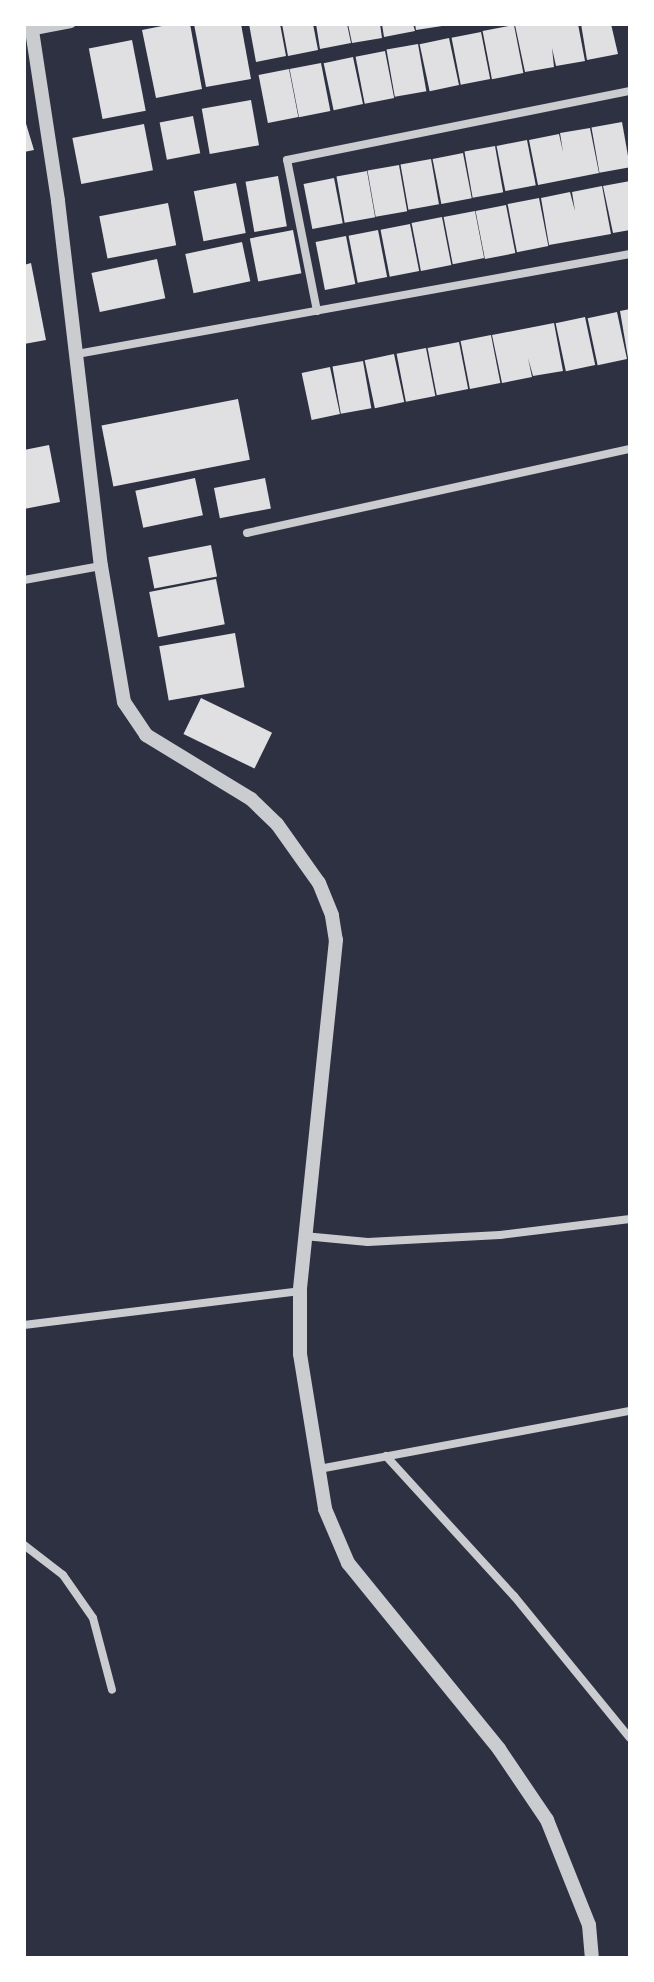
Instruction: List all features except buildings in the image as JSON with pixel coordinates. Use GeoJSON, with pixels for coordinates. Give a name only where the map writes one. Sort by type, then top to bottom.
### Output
{"type":"FeatureCollection","features":[{"type":"Feature","properties":{"kind":"street"},"geometry":{"type":"LineString","coordinates":[[71,24],[29,30],[77,354],[101,566],[130,715],[166,751],[251,799],[277,824],[319,883],[332,916],[336,940],[303,1236],[300,1291],[300,1354],[325,1509],[348,1563],[499,1749],[547,1820],[589,1925],[592,1958]]}},
{"type":"Feature","properties":{"kind":"street"},"geometry":{"type":"LineString","coordinates":[[317,311],[287,160],[630,91]]}},
{"type":"Feature","properties":{"kind":"street"},"geometry":{"type":"LineString","coordinates":[[77,354],[630,254]]}},
{"type":"Feature","properties":{"kind":"street"},"geometry":{"type":"LineString","coordinates":[[247,533],[630,449]]}},
{"type":"Feature","properties":{"kind":"street"},"geometry":{"type":"LineString","coordinates":[[24,580],[101,566]]}},
{"type":"Feature","properties":{"kind":"street"},"geometry":{"type":"LineString","coordinates":[[303,1236],[368,1242],[500,1235],[630,1219]]}},
{"type":"Feature","properties":{"kind":"street"},"geometry":{"type":"LineString","coordinates":[[24,1325],[300,1291]]}},
{"type":"Feature","properties":{"kind":"street"},"geometry":{"type":"LineString","coordinates":[[319,1469],[630,1411]]}},
{"type":"Feature","properties":{"kind":"street"},"geometry":{"type":"LineString","coordinates":[[386,1456],[514,1596],[630,1738]]}},
{"type":"Feature","properties":{"kind":"street"},"geometry":{"type":"LineString","coordinates":[[24,1545],[63,1575],[93,1618],[112,1690]]}}]}
